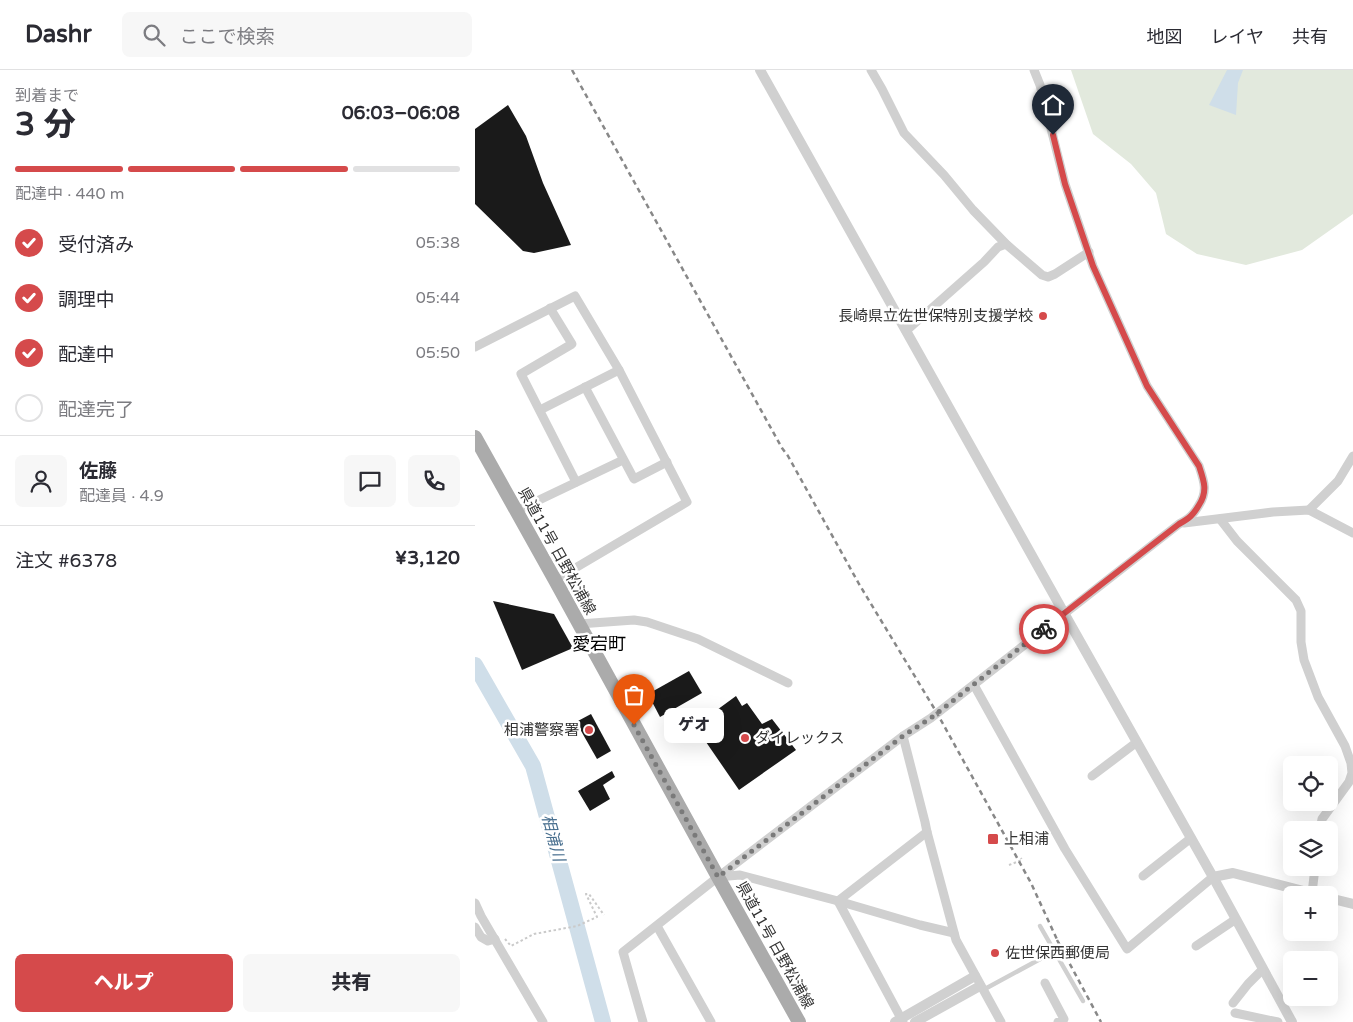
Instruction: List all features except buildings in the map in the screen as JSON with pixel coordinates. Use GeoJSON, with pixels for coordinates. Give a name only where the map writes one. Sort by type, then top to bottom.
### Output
{"type":"FeatureCollection","features":[{"type":"Feature","properties":{"kind":"main road","name":"県道11号 日野松浦線"},"geometry":{"type":"LineString","coordinates":[[475,437],[799,1022]]}},
{"type":"Feature","properties":{"kind":"street"},"geometry":{"type":"LineString","coordinates":[[761,70],[1213,877],[1292,1022]]}},
{"type":"Feature","properties":{"kind":"street"},"geometry":{"type":"LineString","coordinates":[[871,70],[904,133],[944,175],[973,210],[1042,275],[1055,274],[1089,252]]}},
{"type":"Feature","properties":{"kind":"street"},"geometry":{"type":"LineString","coordinates":[[643,1022],[623,952],[718,877],[903,736],[931,718],[1064,613],[1192,516],[1205,496],[1204,481],[1199,466],[1147,386],[1093,266],[1065,184],[1040,86],[1034,70]]}},
{"type":"Feature","properties":{"kind":"street"},"geometry":{"type":"LineString","coordinates":[[906,330],[998,248],[1007,244]]}},
{"type":"Feature","properties":{"kind":"street"},"geometry":{"type":"LineString","coordinates":[[475,347],[575,296],[619,370],[687,502],[555,580]]}},
{"type":"Feature","properties":{"kind":"street"},"geometry":{"type":"LineString","coordinates":[[550,308],[572,344],[521,374],[576,482]]}},
{"type":"Feature","properties":{"kind":"street"},"geometry":{"type":"LineString","coordinates":[[540,410],[619,370]]}},
{"type":"Feature","properties":{"kind":"street"},"geometry":{"type":"LineString","coordinates":[[585,387],[634,479],[667,462]]}},
{"type":"Feature","properties":{"kind":"street"},"geometry":{"type":"LineString","coordinates":[[1309,510],[1339,481],[1353,456]]}},
{"type":"Feature","properties":{"kind":"street"},"geometry":{"type":"LineString","coordinates":[[515,511],[623,460]]}},
{"type":"Feature","properties":{"kind":"street"},"geometry":{"type":"LineString","coordinates":[[1179,524],[1273,512],[1309,510],[1353,533]]}},
{"type":"Feature","properties":{"kind":"street"},"geometry":{"type":"LineString","coordinates":[[1220,519],[1237,541],[1295,600],[1301,612],[1303,660],[1318,697],[1345,746],[1351,763],[1352,773],[1349,782],[1322,821]]}},
{"type":"Feature","properties":{"kind":"street"},"geometry":{"type":"LineString","coordinates":[[579,624],[634,620],[647,622],[698,639],[788,683]]}},
{"type":"Feature","properties":{"kind":"street"},"geometry":{"type":"LineString","coordinates":[[974,685],[1065,849],[1127,949],[1213,877],[1233,873],[1284,886]]}},
{"type":"Feature","properties":{"kind":"street"},"geometry":{"type":"LineString","coordinates":[[903,736],[956,940],[1001,1022]]}},
{"type":"Feature","properties":{"kind":"street"},"geometry":{"type":"LineString","coordinates":[[1092,776],[1137,742]]}},
{"type":"Feature","properties":{"kind":"street"},"geometry":{"type":"LineString","coordinates":[[838,901],[927,832]]}},
{"type":"Feature","properties":{"kind":"street"},"geometry":{"type":"LineString","coordinates":[[1143,876],[1191,838]]}},
{"type":"Feature","properties":{"kind":"street"},"geometry":{"type":"LineString","coordinates":[[718,877],[740,875],[954,933]]}},
{"type":"Feature","properties":{"kind":"street"},"geometry":{"type":"LineString","coordinates":[[1338,900],[1353,904]]}},
{"type":"Feature","properties":{"kind":"street"},"geometry":{"type":"LineString","coordinates":[[838,901],[900,1021],[975,976]]}},
{"type":"Feature","properties":{"kind":"street"},"geometry":{"type":"LineString","coordinates":[[475,903],[543,1022]]}},
{"type":"Feature","properties":{"kind":"street"},"geometry":{"type":"LineString","coordinates":[[1196,946],[1236,919]]}},
{"type":"Feature","properties":{"kind":"street"},"geometry":{"type":"LineString","coordinates":[[657,926],[711,1022]]}},
{"type":"Feature","properties":{"kind":"street"},"geometry":{"type":"LineString","coordinates":[[475,927],[481,937],[488,941],[495,939]]}},
{"type":"Feature","properties":{"kind":"street"},"geometry":{"type":"LineString","coordinates":[[1233,1003],[1263,969]]}},
{"type":"Feature","properties":{"kind":"street"},"geometry":{"type":"LineString","coordinates":[[1045,983],[1062,1021]]}},
{"type":"Feature","properties":{"kind":"street"},"geometry":{"type":"LineString","coordinates":[[915,1022],[982,988]]}},
{"type":"Feature","properties":{"kind":"street"},"geometry":{"type":"LineString","coordinates":[[1235,1013],[1278,1022]]}},
{"type":"Feature","properties":{"kind":"lane"},"geometry":{"type":"LineString","coordinates":[[1040,926],[1083,1001]]}},
{"type":"Feature","properties":{"kind":"lane"},"geometry":{"type":"LineString","coordinates":[[982,988],[1055,951]]}},
{"type":"Feature","properties":{"kind":"path"},"geometry":{"type":"LineString","coordinates":[[1009,865],[1022,860],[1021,858]]}},
{"type":"Feature","properties":{"kind":"path"},"geometry":{"type":"LineString","coordinates":[[511,946],[534,934],[577,926],[597,917],[586,894],[589,894],[604,915]]}},
{"type":"Feature","properties":{"kind":"shaded area"},"geometry":{"type":"Polygon","coordinates":[[[1071,70],[1353,70],[1353,214],[1302,250],[1246,265],[1197,254],[1166,234],[1156,193],[1131,164],[1093,134],[1071,70]]]}},
{"type":"Feature","properties":{"kind":"shaded area"},"geometry":{"type":"Polygon","coordinates":[[[1227,70],[1243,70],[1238,83],[1236,115],[1209,105],[1227,70]]]}},
{"type":"Feature","properties":{"kind":"waterway","name":"相浦川"},"geometry":{"type":"LineString","coordinates":[[475,665],[533,766],[603,1022]]}},
{"type":"Feature","properties":{"kind":"railway"},"geometry":{"type":"LineString","coordinates":[[572,70],[859,584],[937,713],[1031,883],[1060,946]]}},
{"type":"Feature","properties":{"kind":"railway"},"geometry":{"type":"LineString","coordinates":[[1057,940],[1101,1022]]}},
{"type":"Feature","properties":{"kind":"way so far"},"geometry":{"type":"LineString","coordinates":[[634,725],[718,877],[903,736],[931,718],[1044,629]]}},
{"type":"Feature","properties":{"kind":"place","name":"長崎県立佐世保特別支援学校"},"geometry":{"type":"Point","coordinates":[1043,316]}},
{"type":"Feature","properties":{"kind":"place","name":"ゲオ"},"geometry":{"type":"Point","coordinates":[634,725]}},
{"type":"Feature","properties":{"kind":"place","name":"相浦警察署"},"geometry":{"type":"Point","coordinates":[589,730]}},
{"type":"Feature","properties":{"kind":"place","name":"ダイレックス"},"geometry":{"type":"Point","coordinates":[745,738]}},
{"type":"Feature","properties":{"kind":"place","name":"上相浦"},"geometry":{"type":"Point","coordinates":[993,839]}},
{"type":"Feature","properties":{"kind":"place","name":"佐世保西郵便局"},"geometry":{"type":"Point","coordinates":[995,953]}},
{"type":"Feature","properties":{"kind":"district","name":"愛宕町"},"geometry":{"type":"Point","coordinates":[599,644]}},
{"type":"Feature","properties":{"kind":"route"},"geometry":{"type":"LineString","coordinates":[[1044,629],[1179,524],[1192,516],[1205,496],[1204,481],[1199,466],[1147,386],[1093,266],[1065,184],[1053,135]]}}]}
